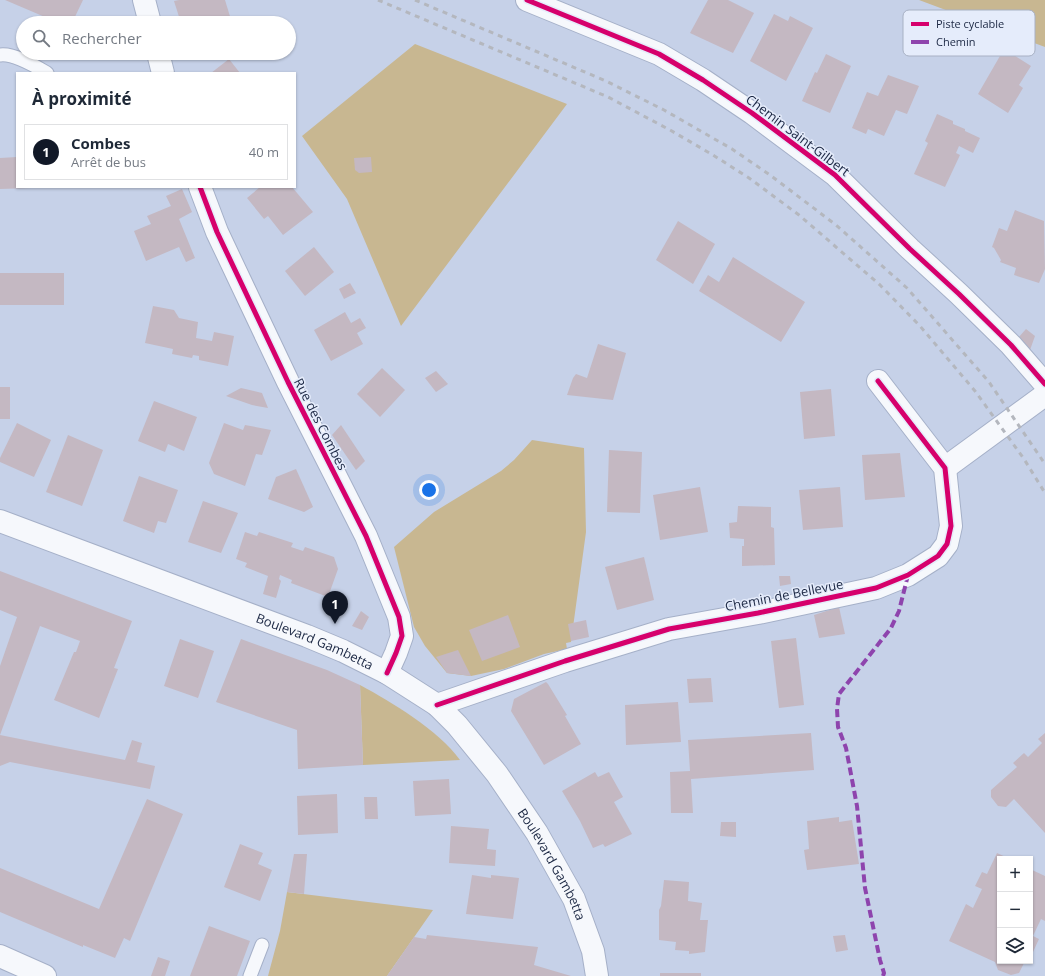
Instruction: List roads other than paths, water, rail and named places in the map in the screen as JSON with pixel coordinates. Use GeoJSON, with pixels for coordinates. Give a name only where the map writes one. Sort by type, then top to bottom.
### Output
{"type":"FeatureCollection","features":[{"type":"Feature","properties":{"kind":"street"},"geometry":{"type":"LineString","coordinates":[[144,0],[148,16]]}},
{"type":"Feature","properties":{"kind":"street","name":"Chemin Saint-Gilbert"},"geometry":{"type":"LineString","coordinates":[[527,0],[659,54],[704,80],[752,113],[836,175],[910,249],[1011,345],[1045,384]]}},
{"type":"Feature","properties":{"kind":"street"},"geometry":{"type":"LineString","coordinates":[[160,60],[163,72]]}},
{"type":"Feature","properties":{"kind":"street","name":"Rue des Combes"},"geometry":{"type":"LineString","coordinates":[[200,188],[217,232],[288,382],[366,536],[399,617],[402,636],[387,673]]}},
{"type":"Feature","properties":{"kind":"street"},"geometry":{"type":"LineString","coordinates":[[878,381],[945,468],[1045,395]]}},
{"type":"Feature","properties":{"kind":"street","name":"Chemin de Bellevue"},"geometry":{"type":"LineString","coordinates":[[437,704],[565,661],[669,629],[758,613],[876,588],[908,575],[938,556],[947,544],[951,526],[945,468]]}},
{"type":"Feature","properties":{"kind":"street","name":"Boulevard Gambetta"},"geometry":{"type":"LineString","coordinates":[[0,520],[343,651],[387,673],[437,704],[497,774],[538,833],[574,899],[593,951],[597,976]]}},
{"type":"Feature","properties":{"kind":"street"},"geometry":{"type":"LineString","coordinates":[[0,956],[45,976]]}},
{"type":"Feature","properties":{"kind":"lane"},"geometry":{"type":"LineString","coordinates":[[0,55],[4,54],[16,58]]}},
{"type":"Feature","properties":{"kind":"lane"},"geometry":{"type":"LineString","coordinates":[[21,60],[45,72]]}},
{"type":"Feature","properties":{"kind":"lane"},"geometry":{"type":"LineString","coordinates":[[250,976],[262,945]]}},
{"type":"Feature","properties":{"kind":"railway"},"geometry":{"type":"LineString","coordinates":[[378,0],[608,97],[670,130],[749,178],[799,215],[880,285],[920,326],[975,391],[1024,459],[1045,493]]}},
{"type":"Feature","properties":{"kind":"railway"},"geometry":{"type":"LineString","coordinates":[[415,0],[606,81],[664,110],[732,149],[770,175],[836,225],[907,288],[989,382],[1045,464]]}},
{"type":"Feature","properties":{"kind":"place","name":"Combes"},"geometry":{"type":"Point","coordinates":[335,624]}}]}
